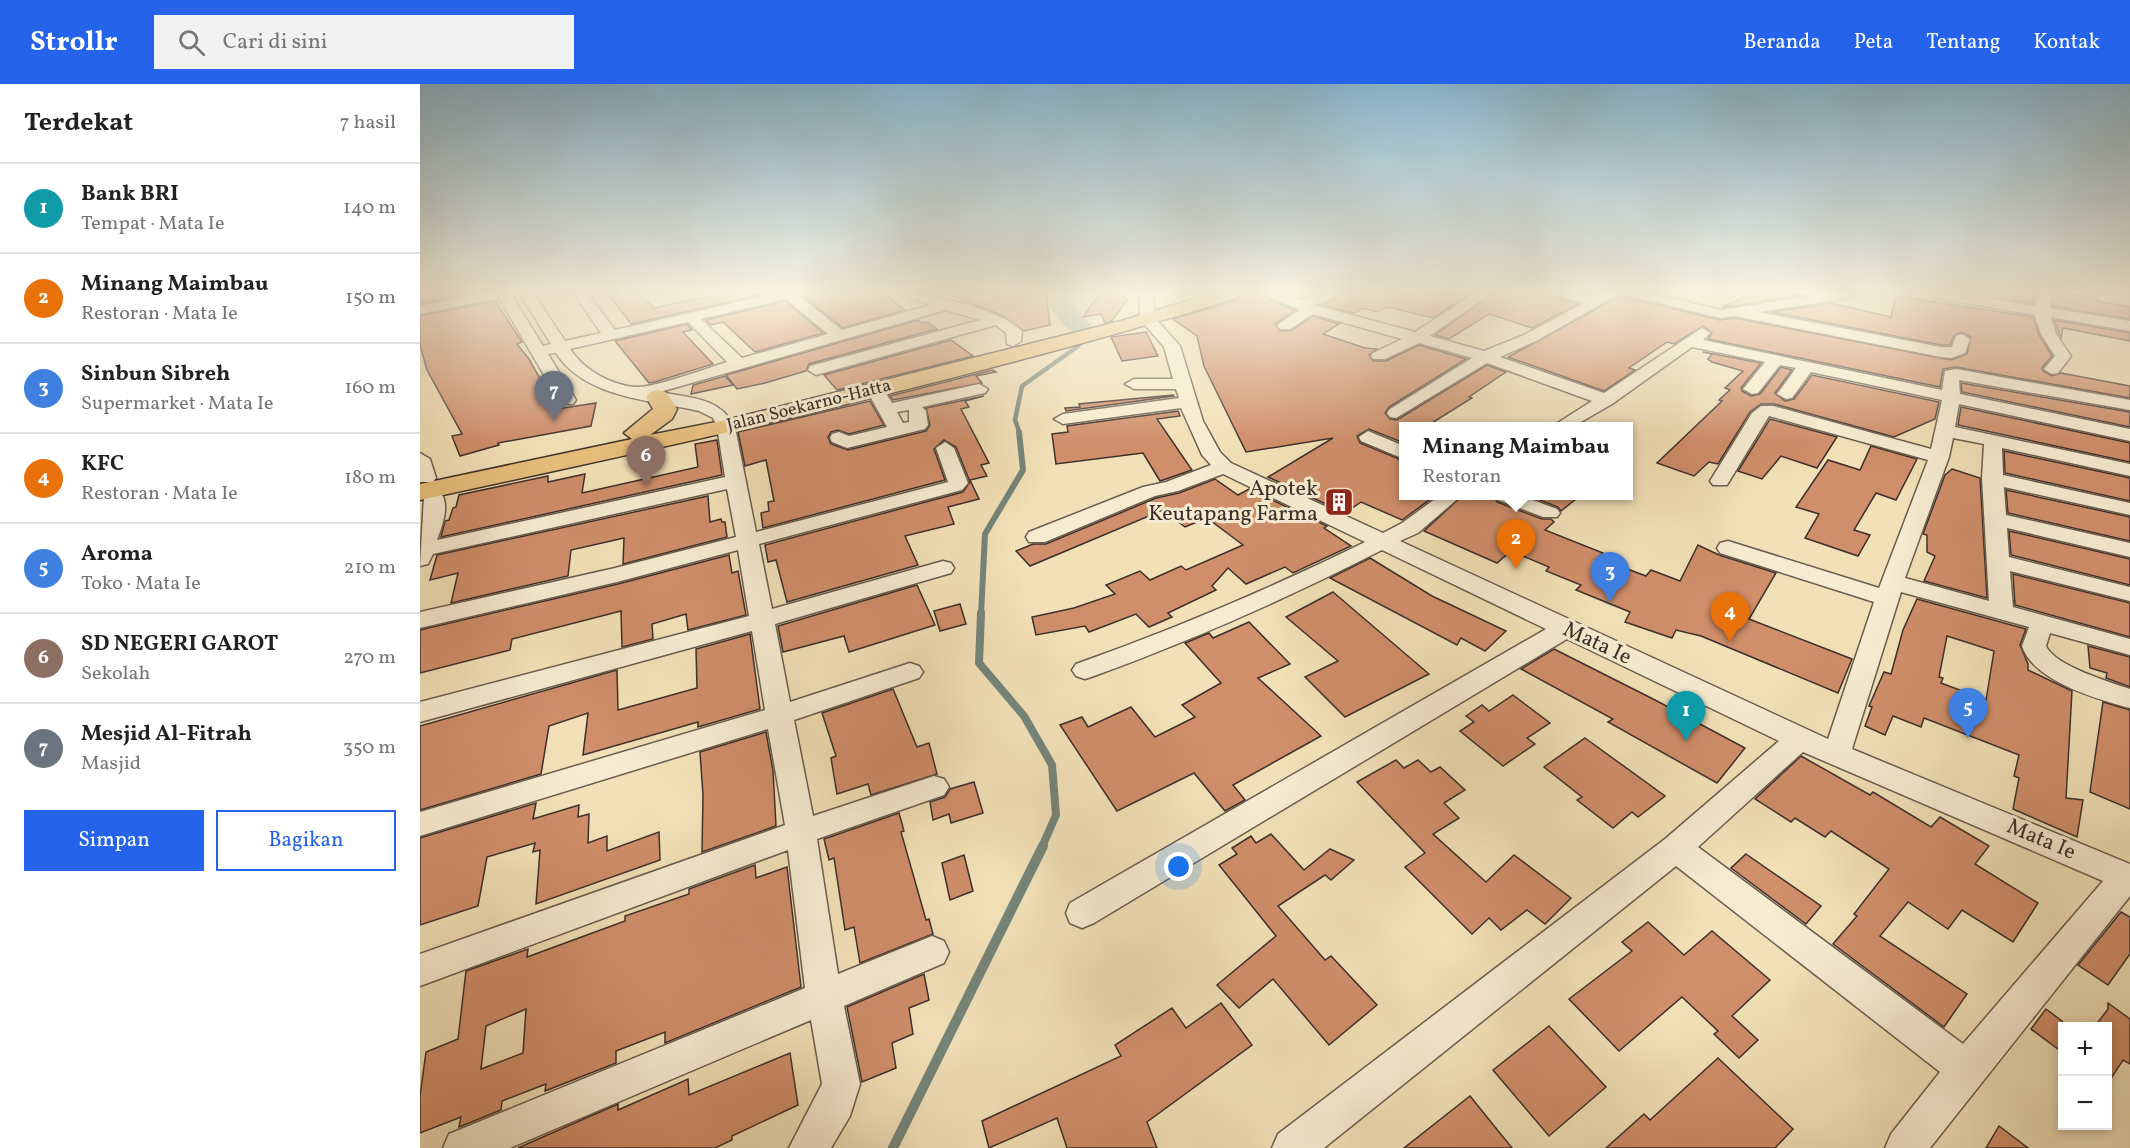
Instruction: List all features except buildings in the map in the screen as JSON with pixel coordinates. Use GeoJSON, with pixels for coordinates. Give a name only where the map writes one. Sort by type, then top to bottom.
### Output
{"type":"FeatureCollection","features":[{"type":"Feature","properties":{"kind":"highway","name":"Jalan Soekarno-Hatta"},"geometry":{"type":"LineString","coordinates":[[427,485],[723,421],[824,378],[1019,344]]}},
{"type":"Feature","properties":{"kind":"highway","name":"Jalan Soekarno-Hatta"},"geometry":{"type":"LineString","coordinates":[[427,485],[637,433],[882,399],[1024,344]]}},
{"type":"Feature","properties":{"kind":"highway"},"geometry":{"type":"LineString","coordinates":[[637,433],[663,414],[665,409],[647,395]]}},
{"type":"Feature","properties":{"kind":"street"},"geometry":{"type":"LineString","coordinates":[[533,344],[567,400]]}},
{"type":"Feature","properties":{"kind":"street"},"geometry":{"type":"LineString","coordinates":[[559,344],[581,371],[605,385],[697,404],[723,421],[777,716],[801,832],[824,995],[841,1084],[836,1102],[809,1148]]}},
{"type":"Feature","properties":{"kind":"street"},"geometry":{"type":"LineString","coordinates":[[538,352],[575,344]]}},
{"type":"Feature","properties":{"kind":"street"},"geometry":{"type":"LineString","coordinates":[[718,344],[738,364]]}},
{"type":"Feature","properties":{"kind":"street"},"geometry":{"type":"LineString","coordinates":[[647,395],[738,364],[812,344]]}},
{"type":"Feature","properties":{"kind":"street"},"geometry":{"type":"LineString","coordinates":[[793,349],[824,378],[927,344]]}},
{"type":"Feature","properties":{"kind":"street","name":"Mata Ie"},"geometry":{"type":"LineString","coordinates":[[1170,344],[1194,421],[1212,455],[1224,467],[1800,739],[2128,877]]}},
{"type":"Feature","properties":{"kind":"street"},"geometry":{"type":"LineString","coordinates":[[1379,356],[1403,344]]}},
{"type":"Feature","properties":{"kind":"street"},"geometry":{"type":"LineString","coordinates":[[1442,344],[1606,400]]}},
{"type":"Feature","properties":{"kind":"street"},"geometry":{"type":"LineString","coordinates":[[1396,412],[1485,357],[1517,344]]}},
{"type":"Feature","properties":{"kind":"street"},"geometry":{"type":"LineString","coordinates":[[1569,422],[1606,400],[1689,344]]}},
{"type":"Feature","properties":{"kind":"street"},"geometry":{"type":"LineString","coordinates":[[1699,344],[1807,365],[1951,399],[2130,435]]}},
{"type":"Feature","properties":{"kind":"street"},"geometry":{"type":"LineString","coordinates":[[1895,344],[1952,353],[1959,350],[1961,344]]}},
{"type":"Feature","properties":{"kind":"street"},"geometry":{"type":"LineString","coordinates":[[2052,369],[2063,356],[2053,344]]}},
{"type":"Feature","properties":{"kind":"street"},"geometry":{"type":"LineString","coordinates":[[1752,389],[1776,359]]}},
{"type":"Feature","properties":{"kind":"street"},"geometry":{"type":"LineString","coordinates":[[1786,394],[1807,365]]}},
{"type":"Feature","properties":{"kind":"street"},"geometry":{"type":"LineString","coordinates":[[1837,753],[1890,590],[1947,431],[1951,375],[1956,374],[2130,405]]}},
{"type":"Feature","properties":{"kind":"street"},"geometry":{"type":"LineString","coordinates":[[1134,384],[1185,393]]}},
{"type":"Feature","properties":{"kind":"street"},"geometry":{"type":"LineString","coordinates":[[898,430],[882,399],[980,389]]}},
{"type":"Feature","properties":{"kind":"street"},"geometry":{"type":"LineString","coordinates":[[1063,419],[1185,393]]}},
{"type":"Feature","properties":{"kind":"street"},"geometry":{"type":"LineString","coordinates":[[1720,481],[1761,413],[1767,410],[1939,457]]}},
{"type":"Feature","properties":{"kind":"street"},"geometry":{"type":"LineString","coordinates":[[839,438],[847,442],[919,425],[916,411]]}},
{"type":"Feature","properties":{"kind":"street"},"geometry":{"type":"LineString","coordinates":[[1947,431],[2130,470]]}},
{"type":"Feature","properties":{"kind":"street"},"geometry":{"type":"LineString","coordinates":[[1368,437],[1399,451]]}},
{"type":"Feature","properties":{"kind":"street"},"geometry":{"type":"LineString","coordinates":[[1993,442],[1992,478],[1997,519],[2001,612]]}},
{"type":"Feature","properties":{"kind":"street"},"geometry":{"type":"LineString","coordinates":[[420,620],[617,575],[955,486],[958,483],[945,448]]}},
{"type":"Feature","properties":{"kind":"street"},"geometry":{"type":"LineString","coordinates":[[1037,537],[1150,491],[1171,487],[1224,467]]}},
{"type":"Feature","properties":{"kind":"street"},"geometry":{"type":"LineString","coordinates":[[1992,478],[2130,509]]}},
{"type":"Feature","properties":{"kind":"street"},"geometry":{"type":"LineString","coordinates":[[422,555],[735,481]]}},
{"type":"Feature","properties":{"kind":"street"},"geometry":{"type":"LineString","coordinates":[[422,555],[433,522],[427,485]]}},
{"type":"Feature","properties":{"kind":"street"},"geometry":{"type":"LineString","coordinates":[[1085,670],[1179,636],[1296,585],[1410,528],[1445,500]]}},
{"type":"Feature","properties":{"kind":"street"},"geometry":{"type":"LineString","coordinates":[[1518,500],[1550,513]]}},
{"type":"Feature","properties":{"kind":"street"},"geometry":{"type":"LineString","coordinates":[[1997,519],[2130,550]]}},
{"type":"Feature","properties":{"kind":"street"},"geometry":{"type":"LineString","coordinates":[[1728,548],[1890,590],[2001,612],[2130,647]]}},
{"type":"Feature","properties":{"kind":"street"},"geometry":{"type":"LineString","coordinates":[[1999,561],[2130,594]]}},
{"type":"Feature","properties":{"kind":"street"},"geometry":{"type":"LineString","coordinates":[[420,712],[760,621],[944,568]]}},
{"type":"Feature","properties":{"kind":"street"},"geometry":{"type":"LineString","coordinates":[[2043,624],[2034,646],[2036,653],[2045,661],[2066,674],[2130,699]]}},
{"type":"Feature","properties":{"kind":"street"},"geometry":{"type":"LineString","coordinates":[[1082,913],[1565,629]]}},
{"type":"Feature","properties":{"kind":"street"},"geometry":{"type":"LineString","coordinates":[[420,824],[777,716],[910,672]]}},
{"type":"Feature","properties":{"kind":"street"},"geometry":{"type":"LineString","coordinates":[[1292,1148],[1676,848],[1800,739]]}},
{"type":"Feature","properties":{"kind":"street"},"geometry":{"type":"LineString","coordinates":[[420,970],[801,832],[934,787]]}},
{"type":"Feature","properties":{"kind":"street"},"geometry":{"type":"LineString","coordinates":[[1676,848],[1966,1069]]}},
{"type":"Feature","properties":{"kind":"street"},"geometry":{"type":"LineString","coordinates":[[1905,1148],[1966,1069],[2128,877]]}},
{"type":"Feature","properties":{"kind":"street"},"geometry":{"type":"LineString","coordinates":[[463,1148],[824,995],[932,952]]}},
{"type":"Feature","properties":{"kind":"waterway"},"geometry":{"type":"LineString","coordinates":[[1020,434],[1015,420],[1022,386],[1080,344]]}},
{"type":"Feature","properties":{"kind":"waterway"},"geometry":{"type":"LineString","coordinates":[[981,614],[985,534],[1023,470],[1019,432]]}},
{"type":"Feature","properties":{"kind":"waterway"},"geometry":{"type":"LineString","coordinates":[[981,613],[979,663],[1024,716],[1052,765],[1056,815],[1042,847]]}},
{"type":"Feature","properties":{"kind":"waterway"},"geometry":{"type":"LineString","coordinates":[[893,1148],[1043,846]]}},
{"type":"Feature","properties":{"kind":"place","name":"Mesjid Al-Fitrah"},"geometry":{"type":"Point","coordinates":[554,421]}},
{"type":"Feature","properties":{"kind":"place","name":"SD NEGERI GAROT"},"geometry":{"type":"Point","coordinates":[646,486]}},
{"type":"Feature","properties":{"kind":"place","name":"Apotek Keutapang Farma"},"geometry":{"type":"Point","coordinates":[1339,502]}},
{"type":"Feature","properties":{"kind":"place","name":"Minang Maimbau"},"geometry":{"type":"Point","coordinates":[1516,569]}},
{"type":"Feature","properties":{"kind":"place","name":"Sinbun Sibreh"},"geometry":{"type":"Point","coordinates":[1610,602]}},
{"type":"Feature","properties":{"kind":"place","name":"KFC"},"geometry":{"type":"Point","coordinates":[1730,642]}},
{"type":"Feature","properties":{"kind":"place","name":"Aroma"},"geometry":{"type":"Point","coordinates":[1968,738]}},
{"type":"Feature","properties":{"kind":"place","name":"Bank BRI"},"geometry":{"type":"Point","coordinates":[1686,741]}}]}
